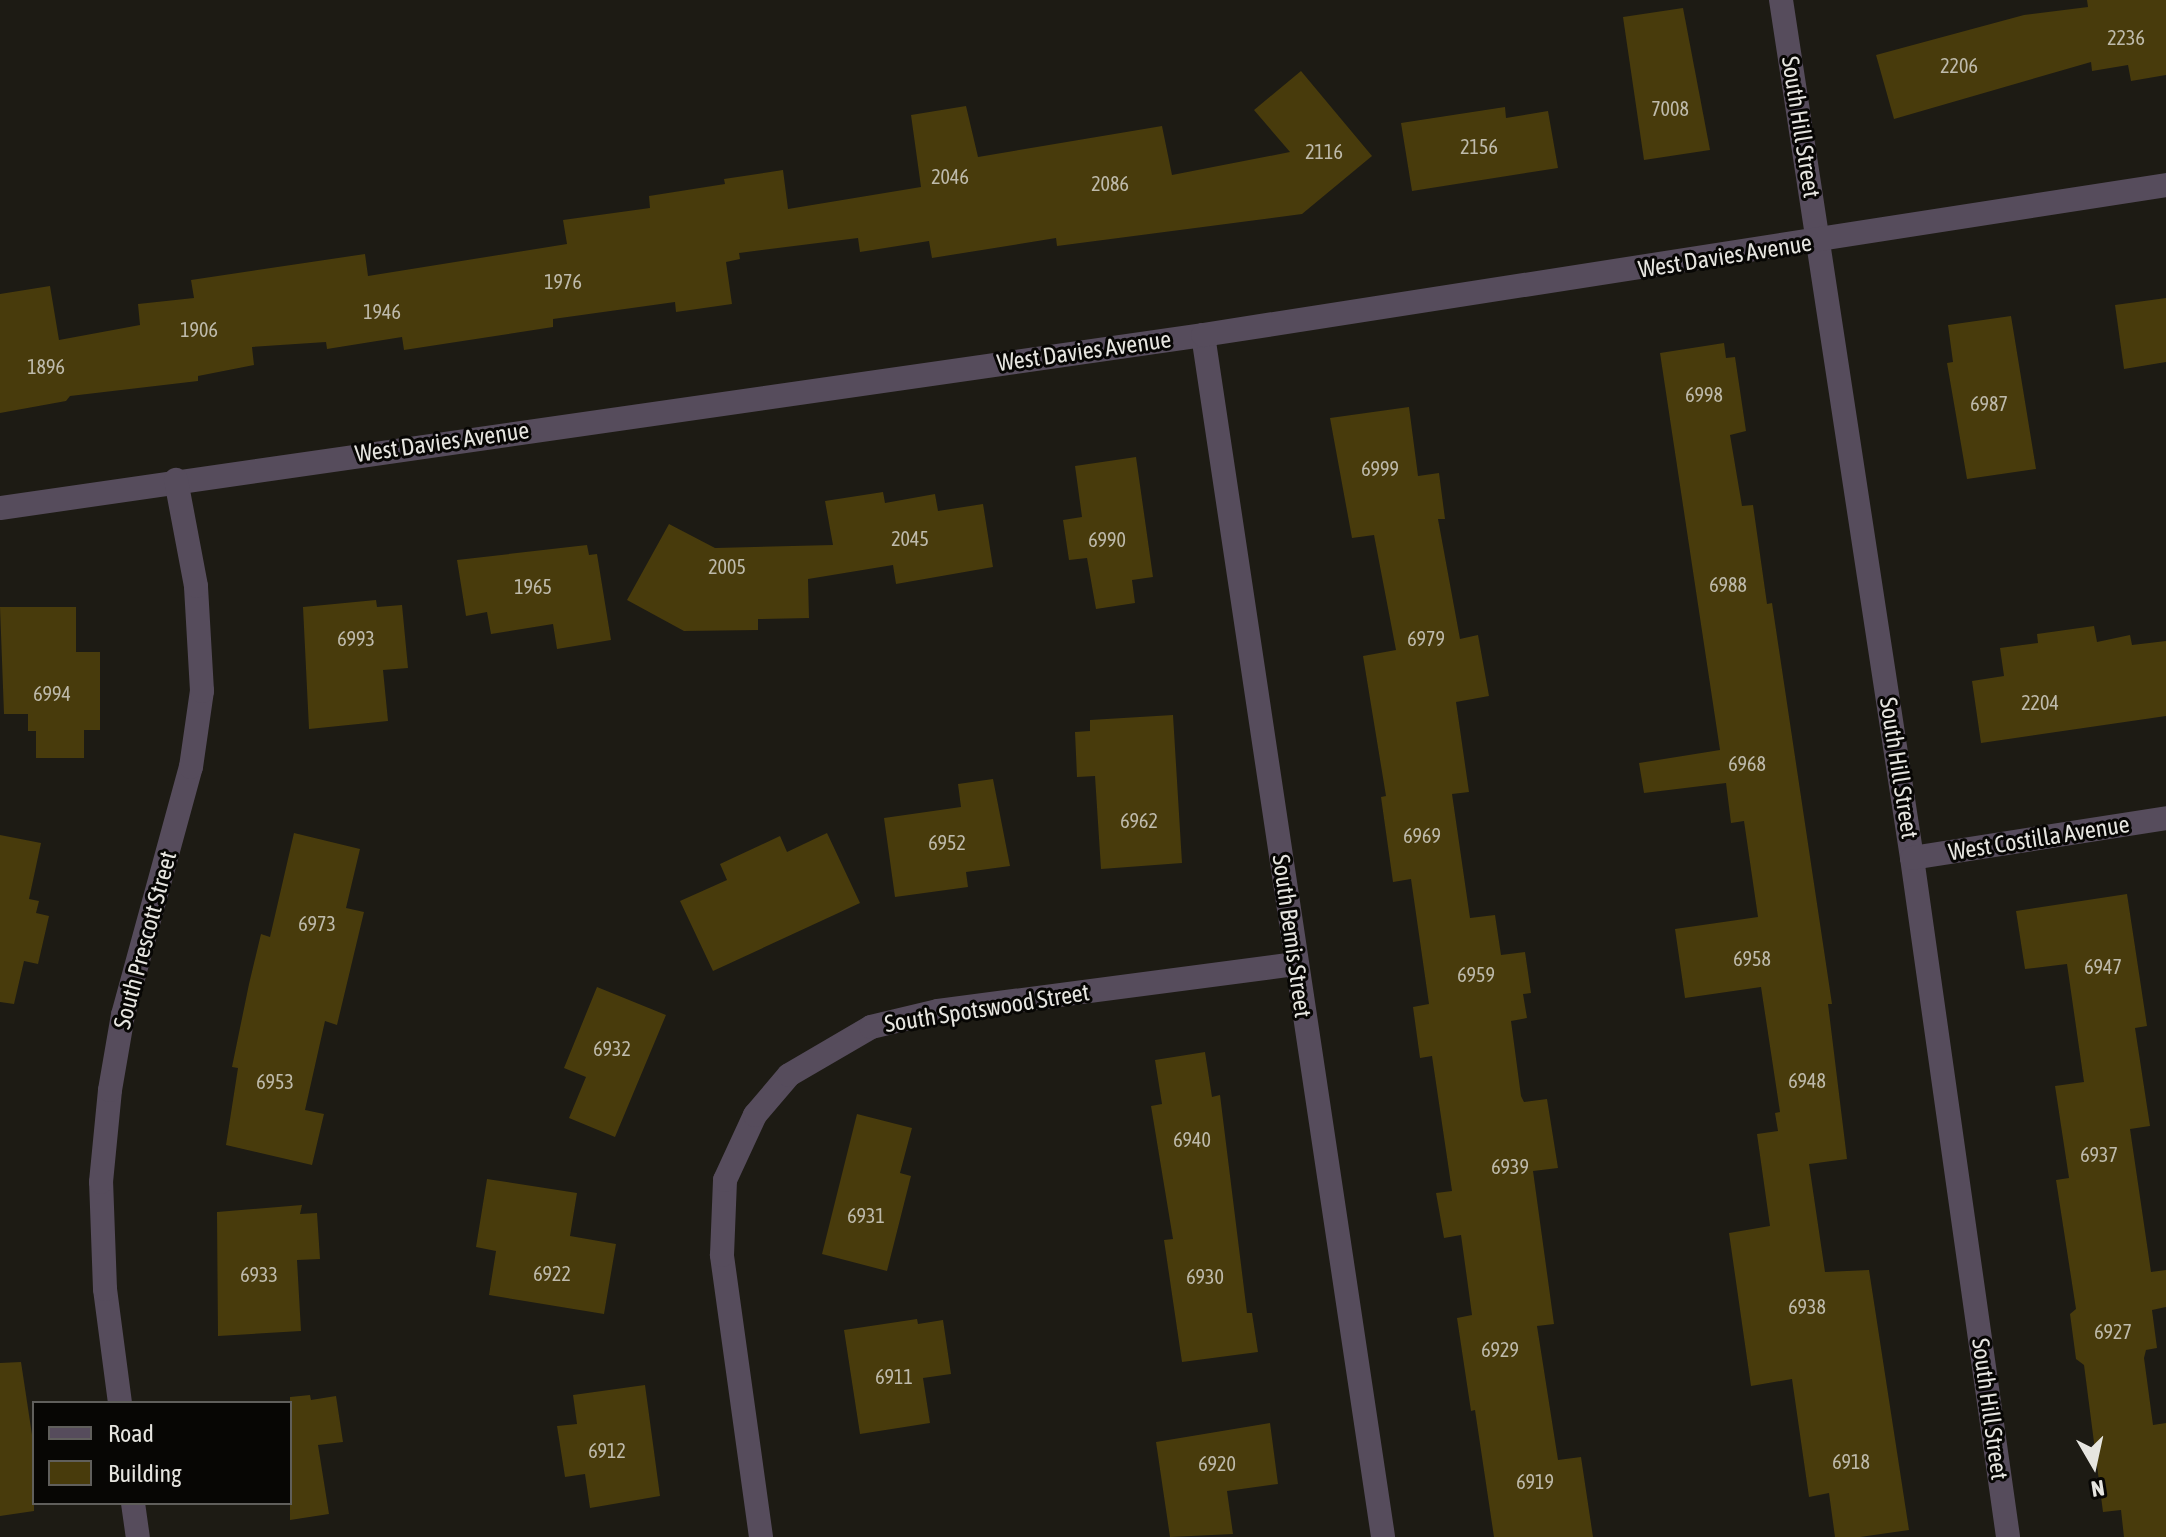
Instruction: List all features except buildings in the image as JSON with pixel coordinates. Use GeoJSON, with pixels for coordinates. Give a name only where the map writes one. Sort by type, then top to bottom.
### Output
{"type":"FeatureCollection","features":[{"type":"Feature","properties":{"kind":"street","name":"South Hill Street"},"geometry":{"type":"LineString","coordinates":[[1781,0],[1912,858],[2008,1537]]}},
{"type":"Feature","properties":{"kind":"street","name":"West Davies Avenue"},"geometry":{"type":"LineString","coordinates":[[0,508],[176,480],[1203,335],[1818,242],[2166,185]]}},
{"type":"Feature","properties":{"kind":"street","name":"South Bemis Street"},"geometry":{"type":"LineString","coordinates":[[1203,335],[1383,1537]]}},
{"type":"Feature","properties":{"kind":"street","name":"South Prescott Street"},"geometry":{"type":"LineString","coordinates":[[120,1401],[105,1289],[102,1197],[110,1090],[123,1015],[191,767],[202,691],[196,586],[176,480]]}},
{"type":"Feature","properties":{"kind":"street","name":"West Costilla Avenue"},"geometry":{"type":"LineString","coordinates":[[1912,858],[2166,818]]}},
{"type":"Feature","properties":{"kind":"street","name":"South Spotswood Street"},"geometry":{"type":"LineString","coordinates":[[761,1537],[722,1255],[725,1180],[755,1115],[789,1075],[871,1027],[938,1011],[1296,964]]}},
{"type":"Feature","properties":{"kind":"street"},"geometry":{"type":"LineString","coordinates":[[133,1505],[138,1537]]}}]}
